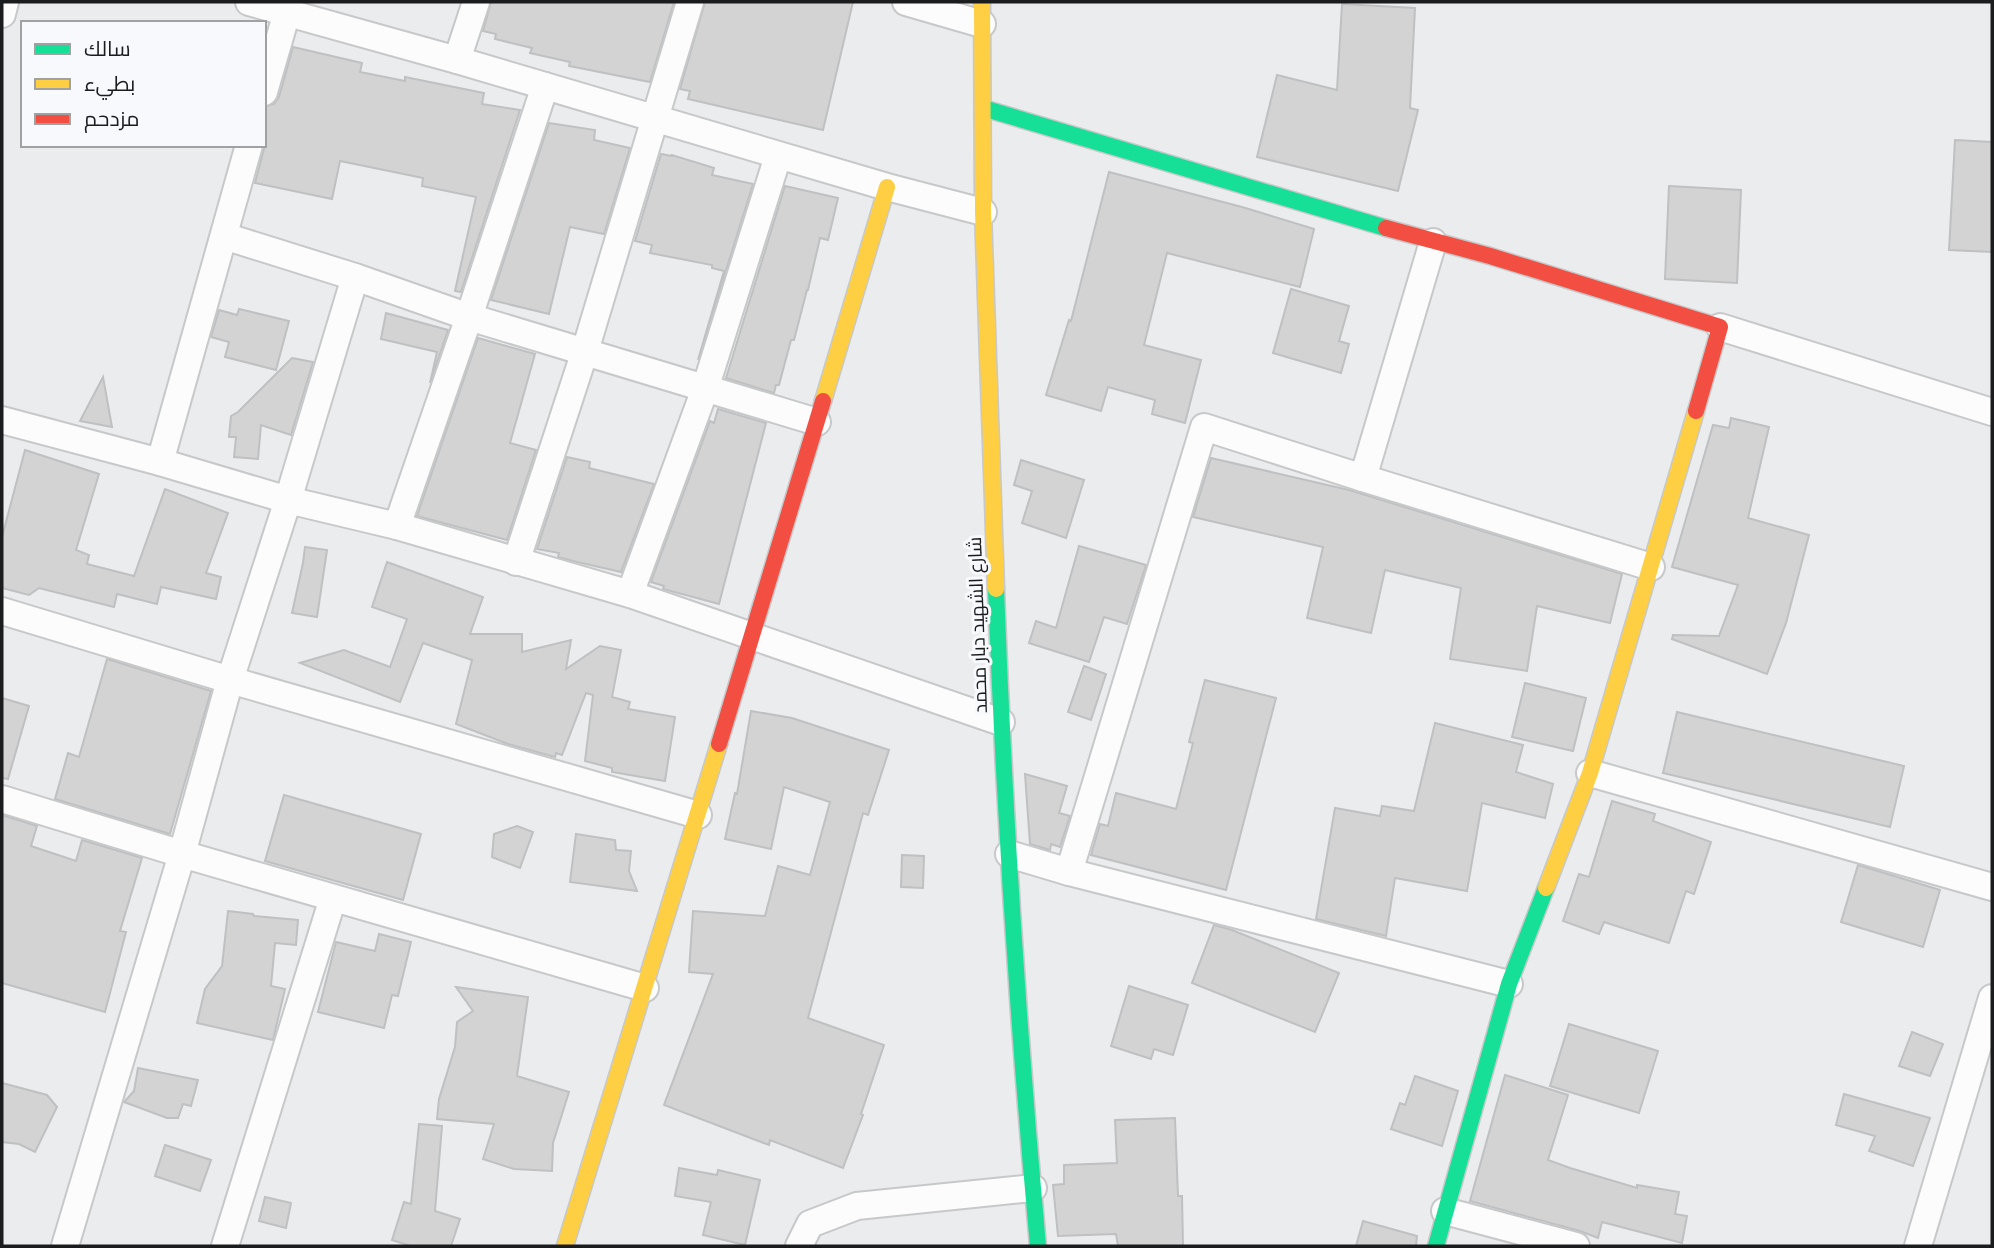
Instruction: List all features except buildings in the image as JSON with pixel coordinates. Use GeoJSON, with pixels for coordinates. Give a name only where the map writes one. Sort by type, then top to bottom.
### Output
{"type":"FeatureCollection","features":[{"type":"Feature","properties":{"kind":"street"},"geometry":{"type":"LineString","coordinates":[[2,14],[5,2]]}},
{"type":"Feature","properties":{"kind":"street"},"geometry":{"type":"LineString","coordinates":[[249,2],[288,7],[778,156],[983,212]]}},
{"type":"Feature","properties":{"kind":"street"},"geometry":{"type":"LineString","coordinates":[[457,60],[476,2]]}},
{"type":"Feature","properties":{"kind":"street"},"geometry":{"type":"LineString","coordinates":[[516,562],[585,351],[690,2]]}},
{"type":"Feature","properties":{"kind":"street"},"geometry":{"type":"LineString","coordinates":[[906,2],[982,13]]}},
{"type":"Feature","properties":{"kind":"street"},"geometry":{"type":"LineString","coordinates":[[266,85],[288,7]]}},
{"type":"Feature","properties":{"kind":"street","name":"شارع الشهيد دبار محمد"},"geometry":{"type":"LineString","coordinates":[[982,13],[983,212],[1001,722],[1024,1095],[1038,1246]]}},
{"type":"Feature","properties":{"kind":"street"},"geometry":{"type":"LineString","coordinates":[[397,526],[470,317],[545,86]]}},
{"type":"Feature","properties":{"kind":"street"},"geometry":{"type":"LineString","coordinates":[[983,108],[1433,242],[1490,256],[1992,412]]}},
{"type":"Feature","properties":{"kind":"street"},"geometry":{"type":"LineString","coordinates":[[160,463],[248,147]]}},
{"type":"Feature","properties":{"kind":"street"},"geometry":{"type":"LineString","coordinates":[[630,594],[705,389],[778,156]]}},
{"type":"Feature","properties":{"kind":"street"},"geometry":{"type":"LineString","coordinates":[[565,1246],[887,187]]}},
{"type":"Feature","properties":{"kind":"street"},"geometry":{"type":"LineString","coordinates":[[224,236],[470,317],[817,422]]}},
{"type":"Feature","properties":{"kind":"street"},"geometry":{"type":"LineString","coordinates":[[1363,478],[1433,242]]}},
{"type":"Feature","properties":{"kind":"street"},"geometry":{"type":"LineString","coordinates":[[65,1246],[182,854],[230,680],[355,277]]}},
{"type":"Feature","properties":{"kind":"street"},"geometry":{"type":"LineString","coordinates":[[1437,1246],[1509,984],[1590,774],[1720,327]]}},
{"type":"Feature","properties":{"kind":"street"},"geometry":{"type":"LineString","coordinates":[[2,420],[288,500],[397,526],[630,594],[1001,722]]}},
{"type":"Feature","properties":{"kind":"street"},"geometry":{"type":"LineString","coordinates":[[1069,872],[1204,427],[1651,567]]}},
{"type":"Feature","properties":{"kind":"street"},"geometry":{"type":"LineString","coordinates":[[2,611],[698,815]]}},
{"type":"Feature","properties":{"kind":"street"},"geometry":{"type":"LineString","coordinates":[[1590,774],[1992,887]]}},
{"type":"Feature","properties":{"kind":"street"},"geometry":{"type":"LineString","coordinates":[[2,800],[645,988]]}},
{"type":"Feature","properties":{"kind":"street"},"geometry":{"type":"LineString","coordinates":[[1009,854],[1069,872],[1509,984]]}},
{"type":"Feature","properties":{"kind":"street"},"geometry":{"type":"LineString","coordinates":[[225,1246],[333,898]]}},
{"type":"Feature","properties":{"kind":"street"},"geometry":{"type":"LineString","coordinates":[[1918,1246],[1992,998]]}},
{"type":"Feature","properties":{"kind":"street"},"geometry":{"type":"LineString","coordinates":[[799,1246],[810,1224],[857,1206],[1033,1188]]}},
{"type":"Feature","properties":{"kind":"street"},"geometry":{"type":"LineString","coordinates":[[1445,1211],[1576,1246]]}},
{"type":"Feature","properties":{"kind":"traffic: fast"},"geometry":{"type":"LineString","coordinates":[[983,108],[1386,228]]}},
{"type":"Feature","properties":{"kind":"traffic: fast"},"geometry":{"type":"LineString","coordinates":[[996,589],[1012,918],[1038,1246]]}},
{"type":"Feature","properties":{"kind":"traffic: fast"},"geometry":{"type":"LineString","coordinates":[[1436,1246],[1509,984],[1546,888]]}},
{"type":"Feature","properties":{"kind":"traffic: slow"},"geometry":{"type":"LineString","coordinates":[[982,2],[983,212],[996,589]]}},
{"type":"Feature","properties":{"kind":"traffic: slow"},"geometry":{"type":"LineString","coordinates":[[823,401],[887,187]]}},
{"type":"Feature","properties":{"kind":"traffic: slow"},"geometry":{"type":"LineString","coordinates":[[1546,888],[1590,773],[1696,411]]}},
{"type":"Feature","properties":{"kind":"traffic: slow"},"geometry":{"type":"LineString","coordinates":[[565,1246],[719,744]]}},
{"type":"Feature","properties":{"kind":"traffic: jam"},"geometry":{"type":"LineString","coordinates":[[1386,228],[1490,256],[1720,327],[1696,411]]}},
{"type":"Feature","properties":{"kind":"traffic: jam"},"geometry":{"type":"LineString","coordinates":[[719,744],[823,401]]}}]}
